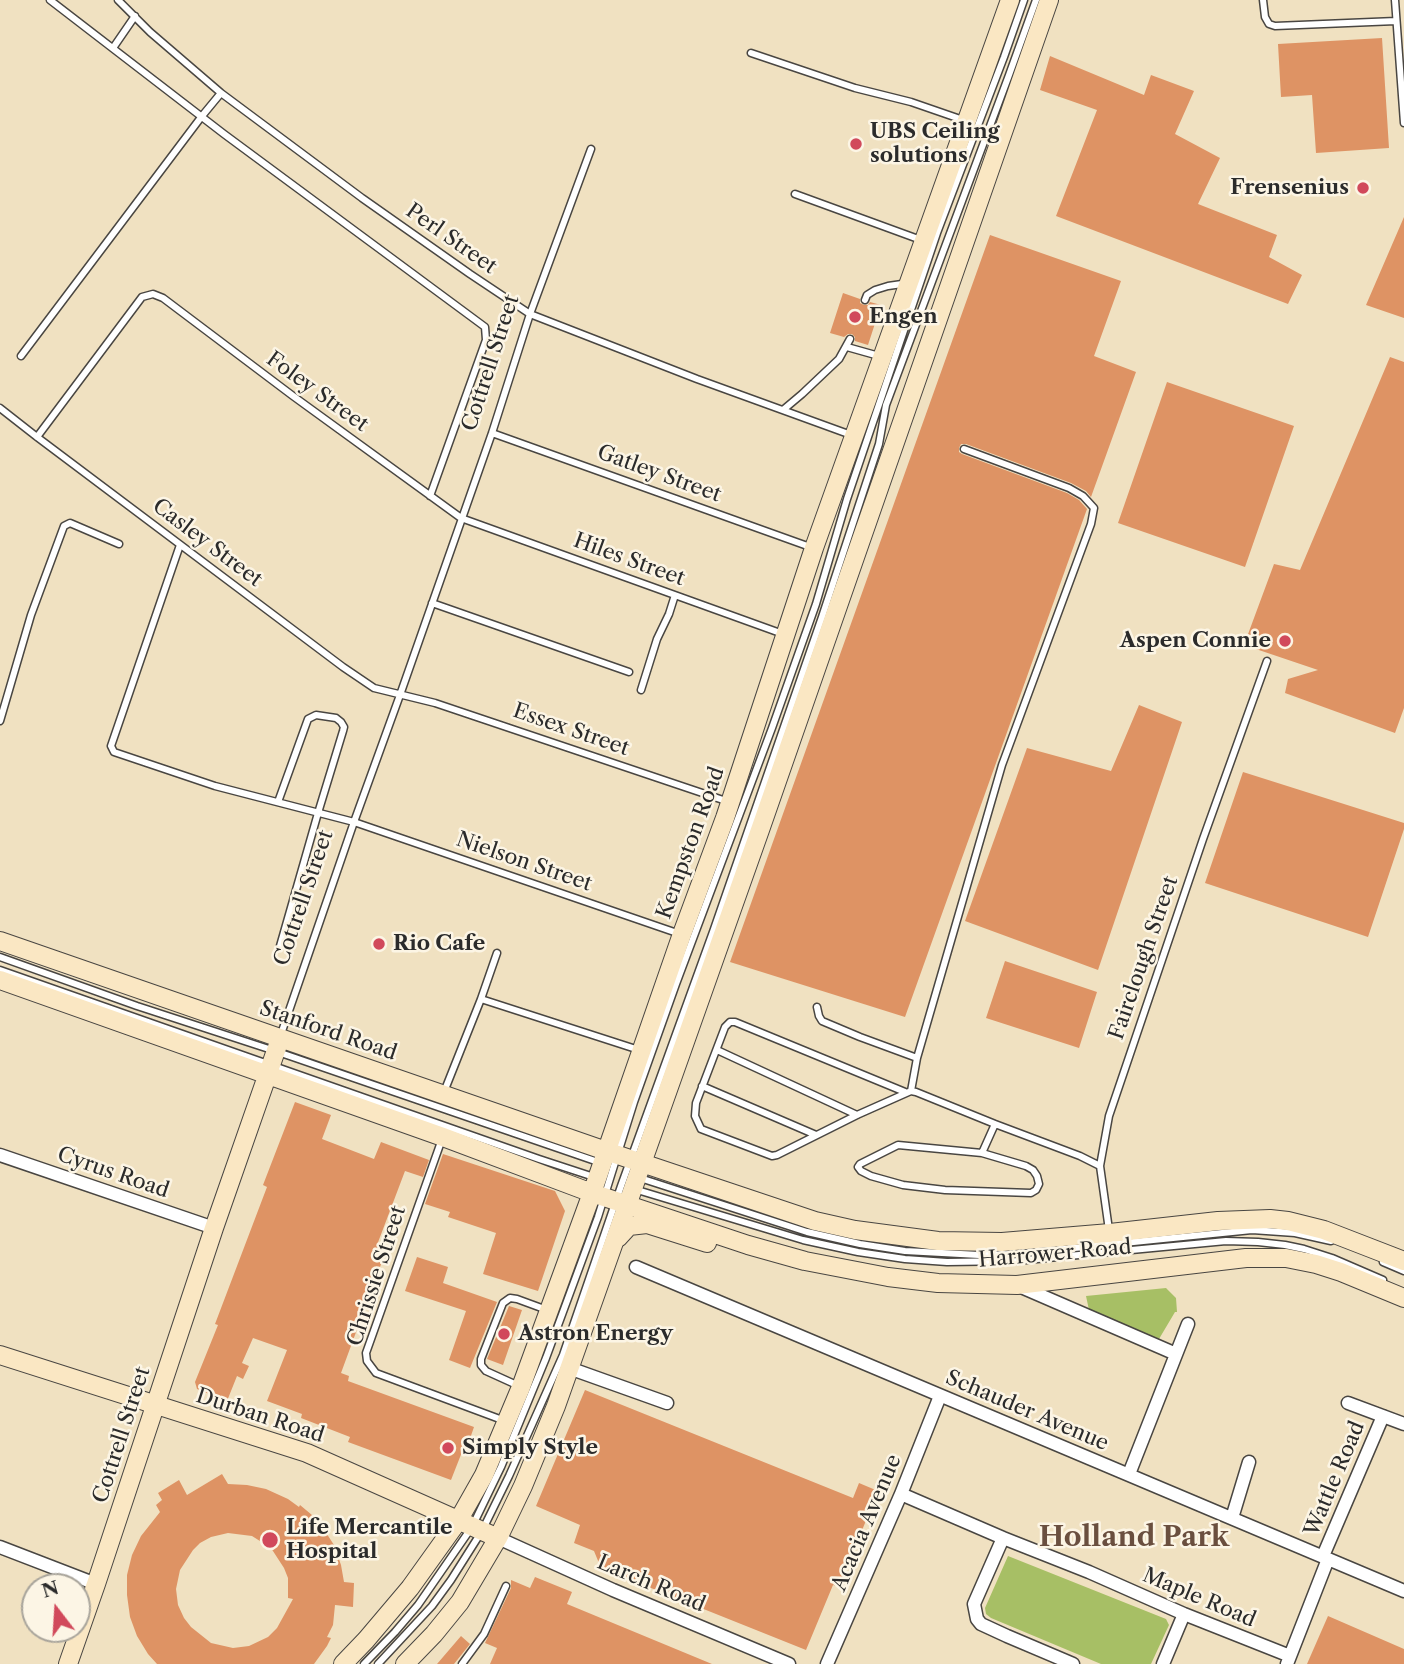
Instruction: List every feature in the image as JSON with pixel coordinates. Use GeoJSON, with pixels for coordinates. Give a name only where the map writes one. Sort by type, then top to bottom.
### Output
{"type":"FeatureCollection","features":[{"type":"Feature","properties":{"kind":"main road","name":"Kempston Road"},"geometry":{"type":"LineString","coordinates":[[343,1664],[410,1588],[478,1530],[523,1486],[614,1243],[617,1177],[641,1051],[730,802],[814,548],[860,438],[882,357],[1010,0]]}},
{"type":"Feature","properties":{"kind":"main road","name":"Kempston Road"},"geometry":{"type":"LineString","coordinates":[[405,1664],[435,1634],[460,1602],[478,1530],[484,1475],[521,1387],[548,1311],[617,1177],[761,830],[885,446],[1049,0]]}},
{"type":"Feature","properties":{"kind":"main road","name":"Stanford Road"},"geometry":{"type":"LineString","coordinates":[[0,941],[274,1057],[443,1137],[617,1177]]}},
{"type":"Feature","properties":{"kind":"main road","name":"Stanford Road"},"geometry":{"type":"LineString","coordinates":[[0,980],[274,1057],[443,1094],[617,1177]]}},
{"type":"Feature","properties":{"kind":"main road","name":"Cottrell Street"},"geometry":{"type":"LineString","coordinates":[[68,1664],[274,1057]]}},
{"type":"Feature","properties":{"kind":"main road","name":"Harrower Road"},"geometry":{"type":"LineString","coordinates":[[617,1177],[881,1235],[938,1241],[1112,1243],[1218,1221],[1257,1219],[1288,1221],[1324,1230],[1404,1261]]}},
{"type":"Feature","properties":{"kind":"main road","name":"Harrower Road"},"geometry":{"type":"LineString","coordinates":[[617,1177],[748,1245],[806,1261],[888,1277],[938,1283],[1017,1285],[1246,1258],[1286,1258],[1316,1264],[1399,1291]]}},
{"type":"Feature","properties":{"kind":"main road"},"geometry":{"type":"LineString","coordinates":[[614,1243],[629,1226],[647,1224],[724,1248],[748,1245]]}},
{"type":"Feature","properties":{"kind":"main road","name":"Durban Road"},"geometry":{"type":"LineString","coordinates":[[0,1354],[307,1453],[478,1530]]}},
{"type":"Feature","properties":{"kind":"street","name":"Cyrus Road"},"geometry":{"type":"LineString","coordinates":[[0,1155],[214,1228]]}},
{"type":"Feature","properties":{"kind":"street","name":"Schauder Avenue"},"geometry":{"type":"LineString","coordinates":[[636,1266],[1404,1591]]}},
{"type":"Feature","properties":{"kind":"street"},"geometry":{"type":"LineString","coordinates":[[1017,1285],[1176,1354]]}},
{"type":"Feature","properties":{"kind":"street"},"geometry":{"type":"LineString","coordinates":[[1129,1474],[1188,1325]]}},
{"type":"Feature","properties":{"kind":"street"},"geometry":{"type":"LineString","coordinates":[[569,1368],[667,1403]]}},
{"type":"Feature","properties":{"kind":"street","name":"Acacia Avenue"},"geometry":{"type":"LineString","coordinates":[[827,1664],[901,1494],[940,1396]]}},
{"type":"Feature","properties":{"kind":"street"},"geometry":{"type":"LineString","coordinates":[[1348,1403],[1404,1424]]}},
{"type":"Feature","properties":{"kind":"street","name":"Wattle Road"},"geometry":{"type":"LineString","coordinates":[[1288,1660],[1383,1416]]}},
{"type":"Feature","properties":{"kind":"street"},"geometry":{"type":"LineString","coordinates":[[1232,1518],[1250,1462]]}},
{"type":"Feature","properties":{"kind":"street","name":"Maple Road"},"geometry":{"type":"LineString","coordinates":[[901,1494],[1288,1660]]}},
{"type":"Feature","properties":{"kind":"street","name":"Larch Road"},"geometry":{"type":"LineString","coordinates":[[478,1530],[789,1664]]}},
{"type":"Feature","properties":{"kind":"street"},"geometry":{"type":"LineString","coordinates":[[1003,1538],[974,1604],[977,1619],[981,1624],[1073,1664]]}},
{"type":"Feature","properties":{"kind":"street"},"geometry":{"type":"LineString","coordinates":[[0,1547],[96,1584]]}},
{"type":"Feature","properties":{"kind":"street"},"geometry":{"type":"LineString","coordinates":[[1163,1664],[1184,1614]]}},
{"type":"Feature","properties":{"kind":"lane"},"geometry":{"type":"LineString","coordinates":[[50,0],[485,327],[486,340],[430,496]]}},
{"type":"Feature","properties":{"kind":"lane","name":"Perl Street"},"geometry":{"type":"LineString","coordinates":[[118,0],[221,93],[362,198],[530,314],[697,379],[885,446]]}},
{"type":"Feature","properties":{"kind":"lane"},"geometry":{"type":"LineString","coordinates":[[378,1664],[405,1637],[452,1580],[509,1476],[563,1355],[617,1177],[634,1102],[816,604],[860,438],[1024,0]]}},
{"type":"Feature","properties":{"kind":"lane"},"geometry":{"type":"LineString","coordinates":[[885,446],[886,405],[1036,0]]}},
{"type":"Feature","properties":{"kind":"lane"},"geometry":{"type":"LineString","coordinates":[[1263,0],[1265,17],[1269,24],[1275,26],[1396,21]]}},
{"type":"Feature","properties":{"kind":"lane"},"geometry":{"type":"LineString","coordinates":[[1395,1],[1404,123]]}},
{"type":"Feature","properties":{"kind":"lane"},"geometry":{"type":"LineString","coordinates":[[113,48],[135,16]]}},
{"type":"Feature","properties":{"kind":"lane"},"geometry":{"type":"LineString","coordinates":[[751,53],[855,88],[911,102],[966,122]]}},
{"type":"Feature","properties":{"kind":"lane"},"geometry":{"type":"LineString","coordinates":[[21,356],[221,93]]}},
{"type":"Feature","properties":{"kind":"lane","name":"Cottrell Street"},"geometry":{"type":"LineString","coordinates":[[274,1057],[492,433],[530,314],[591,149]]}},
{"type":"Feature","properties":{"kind":"lane"},"geometry":{"type":"LineString","coordinates":[[795,194],[924,241]]}},
{"type":"Feature","properties":{"kind":"lane"},"geometry":{"type":"LineString","coordinates":[[865,300],[867,295],[875,290],[902,284],[908,286]]}},
{"type":"Feature","properties":{"kind":"lane","name":"Foley Street"},"geometry":{"type":"LineString","coordinates":[[37,437],[142,297],[153,294],[163,298],[461,518]]}},
{"type":"Feature","properties":{"kind":"lane"},"geometry":{"type":"LineString","coordinates":[[783,410],[839,359],[849,343],[882,357]]}},
{"type":"Feature","properties":{"kind":"lane","name":"Casley Street"},"geometry":{"type":"LineString","coordinates":[[0,408],[343,667],[374,688],[400,695]]}},
{"type":"Feature","properties":{"kind":"lane","name":"Gatley Street"},"geometry":{"type":"LineString","coordinates":[[492,433],[814,548]]}},
{"type":"Feature","properties":{"kind":"lane"},"geometry":{"type":"LineString","coordinates":[[964,449],[1069,488],[1083,496],[1094,508],[1091,524],[1002,765],[908,1091],[772,1156],[701,1129],[695,1116],[696,1103],[725,1027],[730,1022],[735,1022],[908,1091],[916,1091],[1100,1166]]}},
{"type":"Feature","properties":{"kind":"lane","name":"Hiles Street"},"geometry":{"type":"LineString","coordinates":[[461,518],[785,634]]}},
{"type":"Feature","properties":{"kind":"lane"},"geometry":{"type":"LineString","coordinates":[[0,721],[31,615],[64,526],[70,523],[119,544]]}},
{"type":"Feature","properties":{"kind":"lane","name":"Nielson Street"},"geometry":{"type":"LineString","coordinates":[[180,545],[111,746],[114,752],[215,786],[354,822],[682,934]]}},
{"type":"Feature","properties":{"kind":"lane"},"geometry":{"type":"LineString","coordinates":[[641,690],[657,639],[675,595]]}},
{"type":"Feature","properties":{"kind":"lane"},"geometry":{"type":"LineString","coordinates":[[432,603],[629,672]]}},
{"type":"Feature","properties":{"kind":"lane","name":"Fairclough Street"},"geometry":{"type":"LineString","coordinates":[[1117,1273],[1100,1166],[1107,1126],[1203,839],[1267,661]]}},
{"type":"Feature","properties":{"kind":"lane","name":"Essex Street"},"geometry":{"type":"LineString","coordinates":[[400,695],[448,707],[730,802]]}},
{"type":"Feature","properties":{"kind":"lane"},"geometry":{"type":"LineString","coordinates":[[278,802],[308,719],[316,715],[336,718],[344,727],[280,946]]}},
{"type":"Feature","properties":{"kind":"lane"},"geometry":{"type":"LineString","coordinates":[[443,1094],[497,953]]}},
{"type":"Feature","properties":{"kind":"lane"},"geometry":{"type":"LineString","coordinates":[[0,957],[274,1057],[539,1159],[617,1177]]}},
{"type":"Feature","properties":{"kind":"lane"},"geometry":{"type":"LineString","coordinates":[[0,970],[274,1057],[803,1240],[858,1252],[947,1262],[1016,1261],[1112,1243],[1235,1231],[1271,1231],[1315,1237],[1340,1243],[1359,1252]]}},
{"type":"Feature","properties":{"kind":"lane"},"geometry":{"type":"LineString","coordinates":[[481,999],[641,1051]]}},
{"type":"Feature","properties":{"kind":"lane"},"geometry":{"type":"LineString","coordinates":[[817,1007],[822,1021],[917,1058]]}},
{"type":"Feature","properties":{"kind":"lane"},"geometry":{"type":"LineString","coordinates":[[717,1050],[857,1115]]}},
{"type":"Feature","properties":{"kind":"lane"},"geometry":{"type":"LineString","coordinates":[[702,1086],[816,1135]]}},
{"type":"Feature","properties":{"kind":"lane"},"geometry":{"type":"LineString","coordinates":[[982,1153],[995,1124]]}},
{"type":"Feature","properties":{"kind":"lane","name":"Chrissie Street"},"geometry":{"type":"LineString","coordinates":[[443,1137],[366,1353],[367,1361],[376,1373],[507,1421]]}},
{"type":"Feature","properties":{"kind":"lane"},"geometry":{"type":"LineString","coordinates":[[898,1145],[982,1153],[1032,1170],[1039,1184],[1036,1190],[1031,1194],[903,1185],[871,1176],[858,1167],[898,1145]]}},
{"type":"Feature","properties":{"kind":"lane"},"geometry":{"type":"LineString","coordinates":[[364,1664],[418,1605],[478,1530],[500,1467],[617,1177]]}},
{"type":"Feature","properties":{"kind":"lane"},"geometry":{"type":"LineString","coordinates":[[1112,1243],[1273,1243],[1332,1258],[1399,1291]]}},
{"type":"Feature","properties":{"kind":"lane"},"geometry":{"type":"LineString","coordinates":[[1370,1257],[1404,1271]]}},
{"type":"Feature","properties":{"kind":"lane"},"geometry":{"type":"LineString","coordinates":[[521,1387],[486,1371],[481,1365],[481,1359],[503,1303],[510,1298],[516,1299],[548,1311]]}},
{"type":"Feature","properties":{"kind":"lane"},"geometry":{"type":"LineString","coordinates":[[462,1664],[484,1634],[506,1586]]}},
{"type":"Feature","properties":{"kind":"green space"},"geometry":{"type":"Polygon","coordinates":[[[1166,1288],[1176,1298],[1177,1312],[1159,1339],[1089,1310],[1086,1296],[1166,1288]]]}},
{"type":"Feature","properties":{"kind":"green space"},"geometry":{"type":"Polygon","coordinates":[[[1008,1556],[1166,1619],[1169,1625],[1151,1664],[1101,1664],[991,1618],[986,1614],[985,1608],[1008,1556]]]}},
{"type":"Feature","properties":{"kind":"building"},"geometry":{"type":"Polygon","coordinates":[[[1382,38],[1389,148],[1316,153],[1312,95],[1281,97],[1278,44],[1382,38]]]}},
{"type":"Feature","properties":{"kind":"building"},"geometry":{"type":"Polygon","coordinates":[[[1050,56],[1144,95],[1151,75],[1194,91],[1175,134],[1220,158],[1198,204],[1277,235],[1269,257],[1302,275],[1288,304],[1056,216],[1097,110],[1040,90],[1050,56]]]}},
{"type":"Feature","properties":{"kind":"building"},"geometry":{"type":"Polygon","coordinates":[[[1404,217],[1404,318],[1366,305],[1404,217]]]}},
{"type":"Feature","properties":{"kind":"building"},"geometry":{"type":"Polygon","coordinates":[[[990,235],[1121,281],[1094,356],[1136,372],[1091,497],[1071,483],[966,444],[961,444],[959,448],[962,454],[1067,493],[1087,509],[905,1017],[730,962],[990,235]]]}},
{"type":"Feature","properties":{"kind":"building"},"geometry":{"type":"Polygon","coordinates":[[[843,293],[860,299],[860,303],[864,305],[870,302],[881,305],[868,345],[855,341],[852,334],[844,337],[830,333],[843,293]]]}},
{"type":"Feature","properties":{"kind":"building"},"geometry":{"type":"Polygon","coordinates":[[[1390,357],[1404,362],[1404,708],[1395,733],[1285,693],[1288,679],[1318,670],[1244,645],[1274,564],[1300,570],[1390,357]]]}},
{"type":"Feature","properties":{"kind":"building"},"geometry":{"type":"Polygon","coordinates":[[[1167,382],[1294,426],[1245,567],[1118,523],[1167,382]]]}},
{"type":"Feature","properties":{"kind":"building"},"geometry":{"type":"Polygon","coordinates":[[[1139,705],[1182,722],[1098,970],[965,921],[1027,748],[1111,771],[1139,705]]]}},
{"type":"Feature","properties":{"kind":"building"},"geometry":{"type":"Polygon","coordinates":[[[1243,772],[1404,823],[1368,937],[1205,883],[1243,772]]]}},
{"type":"Feature","properties":{"kind":"building"},"geometry":{"type":"Polygon","coordinates":[[[1005,961],[1097,992],[1079,1048],[986,1018],[1005,961]]]}},
{"type":"Feature","properties":{"kind":"building"},"geometry":{"type":"Polygon","coordinates":[[[295,1102],[331,1115],[322,1139],[374,1159],[381,1142],[429,1160],[423,1177],[405,1171],[377,1245],[387,1248],[341,1373],[349,1376],[348,1381],[474,1427],[451,1480],[348,1442],[350,1437],[267,1401],[287,1350],[253,1338],[242,1363],[249,1366],[243,1379],[237,1376],[227,1401],[197,1389],[195,1382],[218,1325],[215,1324],[267,1187],[263,1185],[295,1102]]]}},
{"type":"Feature","properties":{"kind":"building"},"geometry":{"type":"Polygon","coordinates":[[[443,1154],[555,1191],[565,1211],[538,1291],[483,1274],[496,1233],[448,1217],[450,1212],[425,1204],[443,1154]]]}},
{"type":"Feature","properties":{"kind":"building"},"geometry":{"type":"Polygon","coordinates":[[[417,1257],[448,1267],[443,1283],[497,1302],[470,1368],[449,1360],[466,1311],[405,1291],[417,1257]]]}},
{"type":"Feature","properties":{"kind":"building"},"geometry":{"type":"Polygon","coordinates":[[[509,1306],[522,1310],[503,1365],[487,1359],[509,1306]]]}},
{"type":"Feature","properties":{"kind":"building"},"geometry":{"type":"Polygon","coordinates":[[[585,1390],[853,1498],[859,1483],[878,1491],[839,1587],[833,1585],[806,1650],[601,1568],[594,1551],[574,1543],[580,1525],[536,1506],[585,1390]]]}},
{"type":"Feature","properties":{"kind":"building"},"geometry":{"type":"Polygon","coordinates":[[[222,1474],[228,1484],[266,1489],[299,1507],[300,1505],[323,1528],[334,1545],[344,1582],[354,1583],[353,1607],[335,1605],[333,1625],[327,1637],[331,1638],[314,1664],[157,1664],[148,1654],[130,1617],[127,1575],[141,1536],[160,1512],[156,1505],[162,1500],[158,1493],[179,1480],[187,1495],[222,1474]],[[228,1533],[211,1537],[193,1550],[180,1570],[176,1589],[178,1605],[191,1627],[211,1643],[233,1648],[249,1646],[268,1637],[277,1628],[293,1599],[288,1598],[288,1578],[271,1548],[252,1536],[228,1533]]]}},
{"type":"Feature","properties":{"kind":"building"},"geometry":{"type":"Polygon","coordinates":[[[535,1577],[572,1592],[567,1604],[712,1664],[490,1664],[497,1648],[485,1643],[511,1588],[511,1580],[530,1588],[535,1577]]]}},
{"type":"Feature","properties":{"kind":"building"},"geometry":{"type":"Polygon","coordinates":[[[1328,1616],[1404,1649],[1404,1664],[1307,1664],[1328,1616]]]}},
{"type":"Feature","properties":{"kind":"building"},"geometry":{"type":"Polygon","coordinates":[[[461,1636],[470,1644],[454,1664],[437,1664],[461,1636]]]}},
{"type":"Feature","properties":{"kind":"place","name":"UBS Ceiling solutions"},"geometry":{"type":"Point","coordinates":[856,144]}},
{"type":"Feature","properties":{"kind":"place","name":"Frensenius"},"geometry":{"type":"Point","coordinates":[1363,188]}},
{"type":"Feature","properties":{"kind":"place","name":"Engen"},"geometry":{"type":"Point","coordinates":[855,317]}},
{"type":"Feature","properties":{"kind":"place","name":"Aspen Connie"},"geometry":{"type":"Point","coordinates":[1285,641]}},
{"type":"Feature","properties":{"kind":"place","name":"Rio Cafe"},"geometry":{"type":"Point","coordinates":[379,944]}},
{"type":"Feature","properties":{"kind":"place","name":"Astron Energy"},"geometry":{"type":"Point","coordinates":[504,1334]}},
{"type":"Feature","properties":{"kind":"place","name":"Simply Style"},"geometry":{"type":"Point","coordinates":[448,1448]}},
{"type":"Feature","properties":{"kind":"place","name":"Life Mercantile Hospital"},"geometry":{"type":"Point","coordinates":[270,1540]}},
{"type":"Feature","properties":{"kind":"district","name":"Holland Park"},"geometry":{"type":"Point","coordinates":[1134,1538]}}]}
